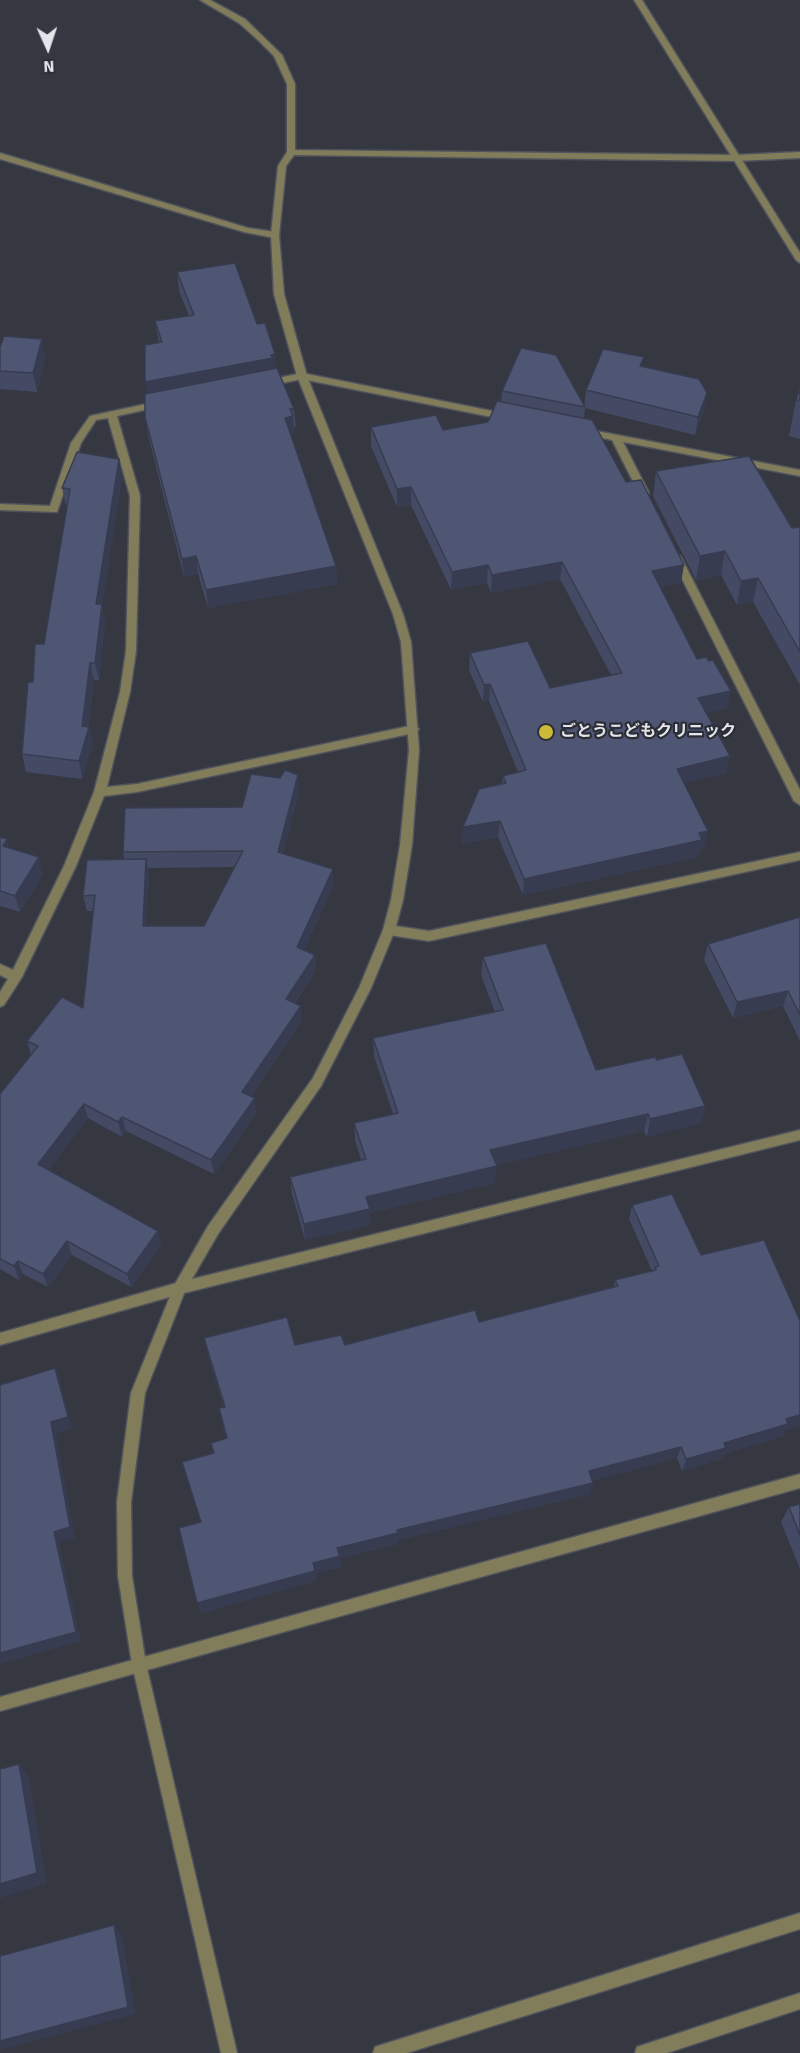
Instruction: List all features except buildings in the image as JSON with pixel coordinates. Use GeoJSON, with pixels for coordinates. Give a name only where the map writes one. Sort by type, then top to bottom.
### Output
{"type":"FeatureCollection","features":[{"type":"Feature","properties":{"kind":"street"},"geometry":{"type":"LineString","coordinates":[[204,0],[242,21],[278,55],[291,84],[291,152],[282,166],[275,235],[279,294],[302,376],[398,614],[406,642],[414,729],[406,845],[389,930],[365,988],[316,1082],[213,1230],[180,1288],[138,1393],[124,1502],[125,1576],[139,1664],[229,2053]]}},
{"type":"Feature","properties":{"kind":"street"},"geometry":{"type":"LineString","coordinates":[[638,0],[800,260]]}},
{"type":"Feature","properties":{"kind":"street"},"geometry":{"type":"LineString","coordinates":[[291,152],[736,158],[800,155]]}},
{"type":"Feature","properties":{"kind":"street"},"geometry":{"type":"LineString","coordinates":[[0,156],[247,230],[275,235]]}},
{"type":"Feature","properties":{"kind":"street"},"geometry":{"type":"LineString","coordinates":[[257,385],[302,376],[514,418]]}},
{"type":"Feature","properties":{"kind":"street"},"geometry":{"type":"LineString","coordinates":[[0,507],[54,510],[76,443],[93,418],[167,402]]}},
{"type":"Feature","properties":{"kind":"street"},"geometry":{"type":"LineString","coordinates":[[0,1002],[16,977],[70,866],[100,792],[125,692],[131,651],[135,496],[111,413]]}},
{"type":"Feature","properties":{"kind":"street"},"geometry":{"type":"LineString","coordinates":[[571,429],[800,473]]}},
{"type":"Feature","properties":{"kind":"street"},"geometry":{"type":"LineString","coordinates":[[616,438],[648,502]]}},
{"type":"Feature","properties":{"kind":"street"},"geometry":{"type":"LineString","coordinates":[[670,545],[800,801]]}},
{"type":"Feature","properties":{"kind":"street"},"geometry":{"type":"LineString","coordinates":[[100,792],[137,788],[414,729]]}},
{"type":"Feature","properties":{"kind":"street"},"geometry":{"type":"LineString","coordinates":[[389,930],[429,936],[800,856]]}},
{"type":"Feature","properties":{"kind":"street"},"geometry":{"type":"LineString","coordinates":[[0,969],[16,977]]}},
{"type":"Feature","properties":{"kind":"street"},"geometry":{"type":"LineString","coordinates":[[0,1339],[180,1288],[800,1135]]}},
{"type":"Feature","properties":{"kind":"street"},"geometry":{"type":"LineString","coordinates":[[0,1704],[800,1481]]}},
{"type":"Feature","properties":{"kind":"street"},"geometry":{"type":"LineString","coordinates":[[381,2053],[800,1920]]}},
{"type":"Feature","properties":{"kind":"street"},"geometry":{"type":"LineString","coordinates":[[643,2053],[800,2001]]}},
{"type":"Feature","properties":{"kind":"place","name":"ごとうこどもクリニック"},"geometry":{"type":"Point","coordinates":[546,732]}}]}
